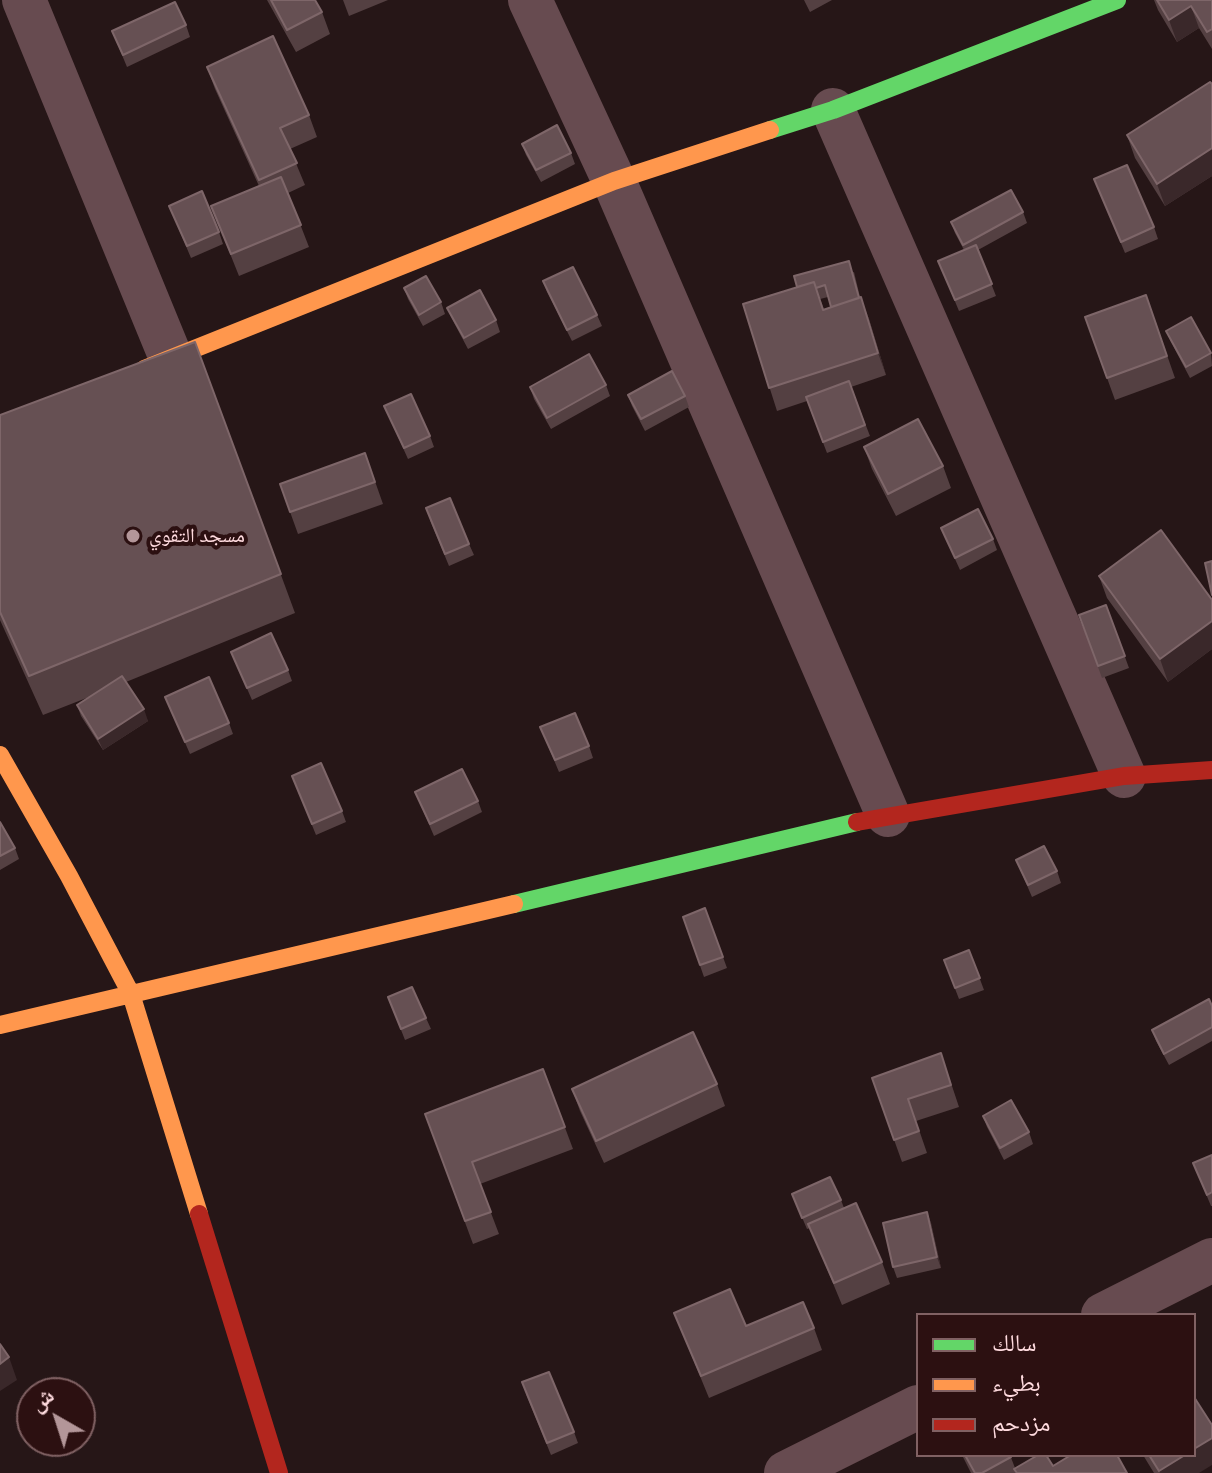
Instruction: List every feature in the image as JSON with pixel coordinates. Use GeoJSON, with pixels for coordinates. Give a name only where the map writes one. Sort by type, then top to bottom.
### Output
{"type":"FeatureCollection","features":[{"type":"Feature","properties":{"kind":"street"},"geometry":{"type":"LineString","coordinates":[[24,0],[171,358]]}},
{"type":"Feature","properties":{"kind":"street"},"geometry":{"type":"LineString","coordinates":[[530,0],[614,181],[888,815]]}},
{"type":"Feature","properties":{"kind":"street"},"geometry":{"type":"LineString","coordinates":[[128,375],[614,181],[833,110],[1117,0]]}},
{"type":"Feature","properties":{"kind":"street"},"geometry":{"type":"LineString","coordinates":[[833,110],[1124,776]]}},
{"type":"Feature","properties":{"kind":"street"},"geometry":{"type":"LineString","coordinates":[[0,755],[131,994],[279,1473]]}},
{"type":"Feature","properties":{"kind":"street"},"geometry":{"type":"LineString","coordinates":[[0,1025],[888,815],[1124,776],[1212,770]]}},
{"type":"Feature","properties":{"kind":"street"},"geometry":{"type":"LineString","coordinates":[[1107,1313],[1212,1260]]}},
{"type":"Feature","properties":{"kind":"street"},"geometry":{"type":"LineString","coordinates":[[786,1473],[916,1408]]}},
{"type":"Feature","properties":{"kind":"building"},"geometry":{"type":"Polygon","coordinates":[[[271,0],[315,0],[322,12],[287,30],[271,0]]]}},
{"type":"Feature","properties":{"kind":"building"},"geometry":{"type":"Polygon","coordinates":[[[1157,0],[1212,0],[1212,29],[1207,32],[1191,6],[1169,20],[1157,0]]]}},
{"type":"Feature","properties":{"kind":"building"},"geometry":{"type":"Polygon","coordinates":[[[175,2],[186,25],[123,55],[112,31],[175,2]]]}},
{"type":"Feature","properties":{"kind":"building"},"geometry":{"type":"Polygon","coordinates":[[[273,36],[309,115],[280,128],[297,163],[259,180],[207,67],[273,36]]]}},
{"type":"Feature","properties":{"kind":"building"},"geometry":{"type":"Polygon","coordinates":[[[1210,82],[1212,148],[1157,184],[1127,135],[1210,82]]]}},
{"type":"Feature","properties":{"kind":"building"},"geometry":{"type":"Polygon","coordinates":[[[557,125],[571,153],[536,170],[522,144],[557,125]]]}},
{"type":"Feature","properties":{"kind":"building"},"geometry":{"type":"Polygon","coordinates":[[[1127,165],[1154,227],[1121,242],[1094,179],[1127,165]]]}},
{"type":"Feature","properties":{"kind":"building"},"geometry":{"type":"Polygon","coordinates":[[[281,177],[301,225],[231,254],[211,206],[281,177]]]}},
{"type":"Feature","properties":{"kind":"building"},"geometry":{"type":"Polygon","coordinates":[[[1011,190],[1023,212],[963,245],[951,222],[1011,190]]]}},
{"type":"Feature","properties":{"kind":"building"},"geometry":{"type":"Polygon","coordinates":[[[202,191],[219,232],[187,246],[169,206],[202,191]]]}},
{"type":"Feature","properties":{"kind":"building"},"geometry":{"type":"Polygon","coordinates":[[[976,245],[992,284],[955,300],[938,261],[976,245]]]}},
{"type":"Feature","properties":{"kind":"building"},"geometry":{"type":"Polygon","coordinates":[[[849,261],[859,298],[831,307],[825,285],[816,288],[814,282],[797,287],[794,276],[849,261]]]}},
{"type":"Feature","properties":{"kind":"building"},"geometry":{"type":"Polygon","coordinates":[[[573,267],[597,315],[567,330],[543,281],[573,267]]]}},
{"type":"Feature","properties":{"kind":"building"},"geometry":{"type":"Polygon","coordinates":[[[426,276],[441,302],[419,315],[404,288],[426,276]]]}},
{"type":"Feature","properties":{"kind":"building"},"geometry":{"type":"Polygon","coordinates":[[[814,282],[823,310],[861,297],[878,353],[769,388],[743,304],[814,282]]]}},
{"type":"Feature","properties":{"kind":"building"},"geometry":{"type":"Polygon","coordinates":[[[480,290],[496,320],[464,338],[447,308],[480,290]]]}},
{"type":"Feature","properties":{"kind":"building"},"geometry":{"type":"Polygon","coordinates":[[[1146,295],[1167,356],[1107,378],[1085,317],[1146,295]]]}},
{"type":"Feature","properties":{"kind":"building"},"geometry":{"type":"Polygon","coordinates":[[[1191,317],[1211,353],[1186,367],[1166,331],[1191,317]]]}},
{"type":"Feature","properties":{"kind":"building","name":"مسجد التقوي"},"geometry":{"type":"Polygon","coordinates":[[[195,342],[281,574],[29,676],[0,612],[0,415],[195,342]]]}},
{"type":"Feature","properties":{"kind":"building"},"geometry":{"type":"Polygon","coordinates":[[[589,354],[606,385],[547,418],[530,387],[589,354]]]}},
{"type":"Feature","properties":{"kind":"building"},"geometry":{"type":"Polygon","coordinates":[[[672,371],[685,396],[641,419],[628,395],[672,371]]]}},
{"type":"Feature","properties":{"kind":"building"},"geometry":{"type":"Polygon","coordinates":[[[849,381],[865,425],[823,442],[806,397],[849,381]]]}},
{"type":"Feature","properties":{"kind":"building"},"geometry":{"type":"Polygon","coordinates":[[[411,394],[430,436],[404,448],[384,406],[411,394]]]}},
{"type":"Feature","properties":{"kind":"building"},"geometry":{"type":"Polygon","coordinates":[[[918,419],[943,466],[888,494],[864,447],[918,419]]]}},
{"type":"Feature","properties":{"kind":"building"},"geometry":{"type":"Polygon","coordinates":[[[365,453],[375,482],[290,512],[280,484],[365,453]]]}},
{"type":"Feature","properties":{"kind":"building"},"geometry":{"type":"Polygon","coordinates":[[[450,498],[469,544],[445,554],[426,508],[450,498]]]}},
{"type":"Feature","properties":{"kind":"building"},"geometry":{"type":"Polygon","coordinates":[[[978,509],[993,539],[955,558],[941,528],[978,509]]]}},
{"type":"Feature","properties":{"kind":"building"},"geometry":{"type":"Polygon","coordinates":[[[1161,530],[1212,600],[1212,621],[1160,659],[1099,576],[1161,530]]]}},
{"type":"Feature","properties":{"kind":"building"},"geometry":{"type":"Polygon","coordinates":[[[1212,561],[1212,595],[1205,563],[1212,561]]]}},
{"type":"Feature","properties":{"kind":"building"},"geometry":{"type":"Polygon","coordinates":[[[1106,605],[1125,656],[1098,666],[1079,615],[1106,605]]]}},
{"type":"Feature","properties":{"kind":"building"},"geometry":{"type":"Polygon","coordinates":[[[271,633],[288,670],[247,688],[231,652],[271,633]]]}},
{"type":"Feature","properties":{"kind":"building"},"geometry":{"type":"Polygon","coordinates":[[[122,676],[144,709],[98,739],[77,705],[122,676]]]}},
{"type":"Feature","properties":{"kind":"building"},"geometry":{"type":"Polygon","coordinates":[[[209,677],[229,723],[185,742],[165,697],[209,677]]]}},
{"type":"Feature","properties":{"kind":"building"},"geometry":{"type":"Polygon","coordinates":[[[575,713],[589,746],[555,760],[540,727],[575,713]]]}},
{"type":"Feature","properties":{"kind":"building"},"geometry":{"type":"Polygon","coordinates":[[[321,763],[342,811],[312,824],[292,776],[321,763]]]}},
{"type":"Feature","properties":{"kind":"building"},"geometry":{"type":"Polygon","coordinates":[[[462,769],[478,801],[430,824],[415,792],[462,769]]]}},
{"type":"Feature","properties":{"kind":"building"},"geometry":{"type":"Polygon","coordinates":[[[0,822],[15,848],[0,856],[0,822]]]}},
{"type":"Feature","properties":{"kind":"building"},"geometry":{"type":"Polygon","coordinates":[[[1044,846],[1057,871],[1028,885],[1016,860],[1044,846]]]}},
{"type":"Feature","properties":{"kind":"building"},"geometry":{"type":"Polygon","coordinates":[[[705,908],[723,957],[700,965],[683,917],[705,908]]]}},
{"type":"Feature","properties":{"kind":"building"},"geometry":{"type":"Polygon","coordinates":[[[969,950],[980,978],[955,988],[944,960],[969,950]]]}},
{"type":"Feature","properties":{"kind":"building"},"geometry":{"type":"Polygon","coordinates":[[[412,987],[426,1018],[401,1029],[388,997],[412,987]]]}},
{"type":"Feature","properties":{"kind":"building"},"geometry":{"type":"Polygon","coordinates":[[[1209,999],[1212,1027],[1164,1054],[1152,1030],[1209,999]]]}},
{"type":"Feature","properties":{"kind":"building"},"geometry":{"type":"Polygon","coordinates":[[[693,1032],[717,1084],[596,1141],[572,1089],[693,1032]]]}},
{"type":"Feature","properties":{"kind":"building"},"geometry":{"type":"Polygon","coordinates":[[[941,1053],[951,1085],[908,1099],[919,1131],[894,1140],[872,1078],[941,1053]]]}},
{"type":"Feature","properties":{"kind":"building"},"geometry":{"type":"Polygon","coordinates":[[[543,1069],[565,1127],[472,1162],[491,1212],[465,1221],[425,1114],[543,1069]]]}},
{"type":"Feature","properties":{"kind":"building"},"geometry":{"type":"Polygon","coordinates":[[[1011,1100],[1029,1132],[1000,1148],[983,1116],[1011,1100]]]}},
{"type":"Feature","properties":{"kind":"building"},"geometry":{"type":"Polygon","coordinates":[[[1212,1155],[1212,1192],[1207,1195],[1193,1163],[1212,1155]]]}},
{"type":"Feature","properties":{"kind":"building"},"geometry":{"type":"Polygon","coordinates":[[[830,1177],[841,1200],[802,1218],[792,1194],[830,1177]]]}},
{"type":"Feature","properties":{"kind":"building"},"geometry":{"type":"Polygon","coordinates":[[[856,1203],[882,1262],[834,1283],[808,1224],[856,1203]]]}},
{"type":"Feature","properties":{"kind":"building"},"geometry":{"type":"Polygon","coordinates":[[[927,1212],[937,1257],[893,1267],[883,1223],[927,1212]]]}},
{"type":"Feature","properties":{"kind":"building"},"geometry":{"type":"Polygon","coordinates":[[[730,1289],[746,1326],[803,1302],[814,1328],[701,1376],[674,1313],[730,1289]]]}},
{"type":"Feature","properties":{"kind":"building"},"geometry":{"type":"Polygon","coordinates":[[[0,1344],[9,1357],[0,1364],[0,1344]]]}},
{"type":"Feature","properties":{"kind":"building"},"geometry":{"type":"Polygon","coordinates":[[[549,1372],[574,1432],[547,1443],[522,1382],[549,1372]]]}},
{"type":"Feature","properties":{"kind":"building"},"geometry":{"type":"Polygon","coordinates":[[[1196,1400],[1212,1425],[1212,1438],[1196,1448],[1196,1400]]]}},
{"type":"Feature","properties":{"kind":"building"},"geometry":{"type":"Polygon","coordinates":[[[966,1457],[1011,1457],[982,1473],[975,1473],[966,1457]]]}},
{"type":"Feature","properties":{"kind":"building"},"geometry":{"type":"Polygon","coordinates":[[[1035,1457],[1047,1457],[1053,1466],[1068,1457],[1118,1457],[1127,1473],[1017,1473],[1014,1469],[1035,1457]]]}},
{"type":"Feature","properties":{"kind":"building"},"geometry":{"type":"Polygon","coordinates":[[[1150,1457],[1182,1457],[1159,1471],[1150,1457]]]}},
{"type":"Feature","properties":{"kind":"traffic: fast"},"geometry":{"type":"LineString","coordinates":[[770,130],[833,110],[1117,0]]}},
{"type":"Feature","properties":{"kind":"traffic: fast"},"geometry":{"type":"LineString","coordinates":[[514,904],[857,822]]}},
{"type":"Feature","properties":{"kind":"traffic: slow"},"geometry":{"type":"LineString","coordinates":[[144,369],[614,181],[770,130]]}},
{"type":"Feature","properties":{"kind":"traffic: slow"},"geometry":{"type":"LineString","coordinates":[[0,755],[131,994],[199,1214]]}},
{"type":"Feature","properties":{"kind":"traffic: slow"},"geometry":{"type":"LineString","coordinates":[[0,1025],[514,904]]}},
{"type":"Feature","properties":{"kind":"traffic: jam"},"geometry":{"type":"LineString","coordinates":[[857,822],[1124,776],[1212,770]]}},
{"type":"Feature","properties":{"kind":"traffic: jam"},"geometry":{"type":"LineString","coordinates":[[199,1214],[279,1473]]}},
{"type":"Feature","properties":{"kind":"place","name":"مسجد التقوي"},"geometry":{"type":"Point","coordinates":[133,536]}}]}
